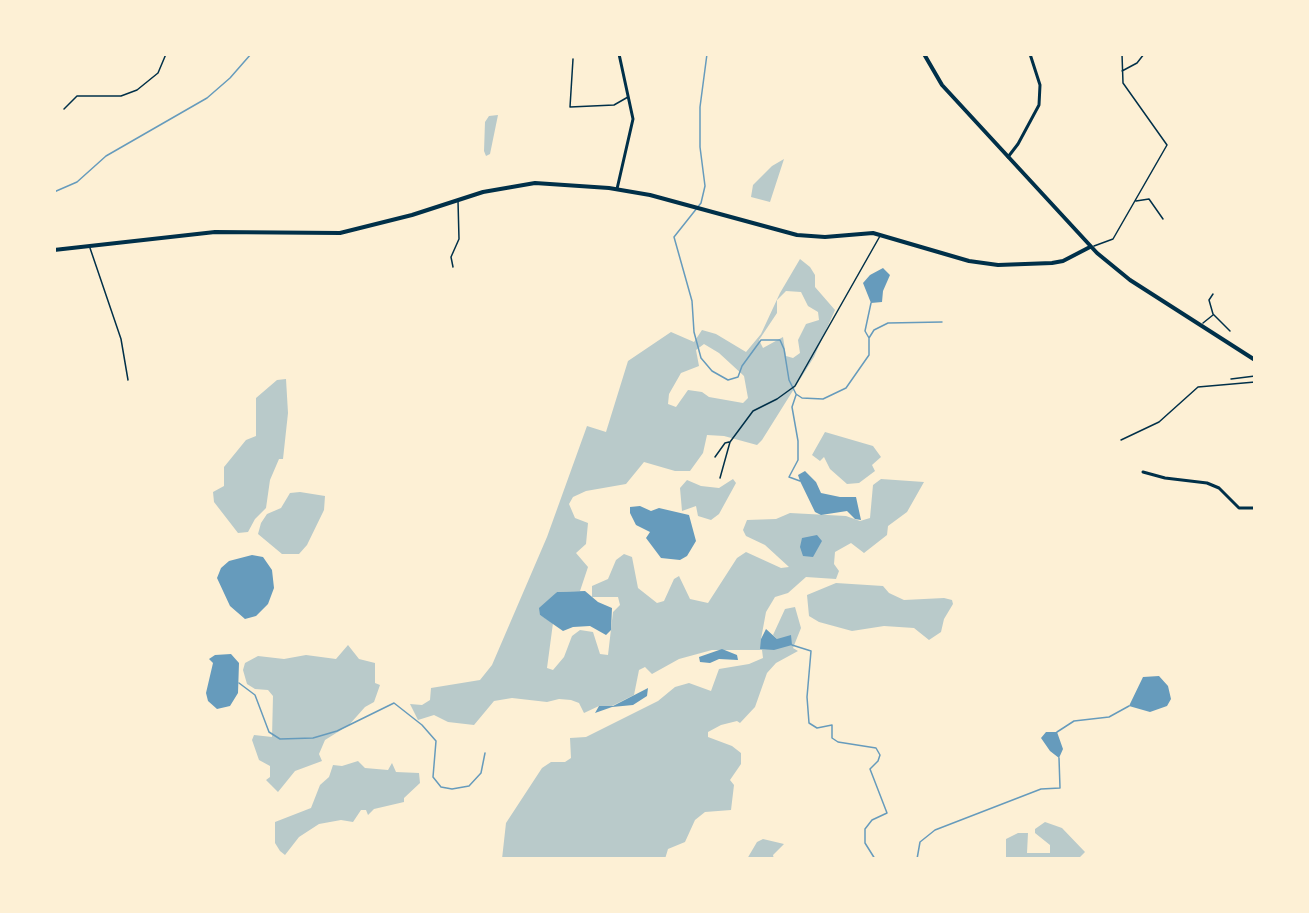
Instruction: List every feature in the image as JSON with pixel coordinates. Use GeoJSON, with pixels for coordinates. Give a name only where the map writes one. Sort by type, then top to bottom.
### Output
{"type":"FeatureCollection","features":[{"type":"Feature","properties":{"kind":"main road"},"geometry":{"type":"LineString","coordinates":[[924,54],[939,82],[1090,247],[1130,280],[1254,357]]}},
{"type":"Feature","properties":{"kind":"main road"},"geometry":{"type":"LineString","coordinates":[[54,250],[215,232],[340,233],[505,187],[535,183],[617,189],[670,200],[797,236],[825,237],[862,232],[881,235],[958,259],[998,265],[1063,261],[1090,247]]}},
{"type":"Feature","properties":{"kind":"street"},"geometry":{"type":"LineString","coordinates":[[617,189],[633,119],[620,54]]}},
{"type":"Feature","properties":{"kind":"street"},"geometry":{"type":"LineString","coordinates":[[1008,157],[1018,144],[1039,105],[1040,85],[1030,54]]}},
{"type":"Feature","properties":{"kind":"street"},"geometry":{"type":"LineString","coordinates":[[1143,472],[1166,478],[1207,483],[1220,488],[1239,508],[1255,508]]}},
{"type":"Feature","properties":{"kind":"lane"},"geometry":{"type":"LineString","coordinates":[[64,109],[77,96],[121,96],[137,90],[156,75],[166,54]]}},
{"type":"Feature","properties":{"kind":"lane"},"geometry":{"type":"LineString","coordinates":[[1090,247],[1113,239],[1167,145],[1123,83],[1122,54]]}},
{"type":"Feature","properties":{"kind":"lane"},"geometry":{"type":"LineString","coordinates":[[1121,72],[1137,63],[1144,54]]}},
{"type":"Feature","properties":{"kind":"lane"},"geometry":{"type":"LineString","coordinates":[[573,59],[570,107],[614,105],[629,97]]}},
{"type":"Feature","properties":{"kind":"lane"},"geometry":{"type":"LineString","coordinates":[[1136,201],[1149,199],[1163,219]]}},
{"type":"Feature","properties":{"kind":"lane"},"geometry":{"type":"LineString","coordinates":[[453,267],[451,257],[459,239],[458,200]]}},
{"type":"Feature","properties":{"kind":"lane"},"geometry":{"type":"LineString","coordinates":[[720,478],[730,442],[753,411],[777,399],[795,386],[881,235]]}},
{"type":"Feature","properties":{"kind":"lane"},"geometry":{"type":"LineString","coordinates":[[89,245],[112,309],[123,348],[128,380]]}},
{"type":"Feature","properties":{"kind":"lane"},"geometry":{"type":"LineString","coordinates":[[1213,294],[1209,300],[1213,314],[1230,331]]}},
{"type":"Feature","properties":{"kind":"lane"},"geometry":{"type":"LineString","coordinates":[[1201,325],[1213,314]]}},
{"type":"Feature","properties":{"kind":"lane"},"geometry":{"type":"LineString","coordinates":[[1231,379],[1255,376]]}},
{"type":"Feature","properties":{"kind":"lane"},"geometry":{"type":"LineString","coordinates":[[1121,440],[1159,422],[1198,387],[1255,382]]}},
{"type":"Feature","properties":{"kind":"lane"},"geometry":{"type":"LineString","coordinates":[[715,457],[725,443],[730,442]]}},
{"type":"Feature","properties":{"kind":"shaded area"},"geometry":{"type":"Polygon","coordinates":[[[498,115],[490,154],[486,156],[484,151],[485,122],[489,116],[498,115]]]}},
{"type":"Feature","properties":{"kind":"shaded area"},"geometry":{"type":"Polygon","coordinates":[[[784,159],[770,202],[751,197],[753,185],[772,166],[784,159]]]}},
{"type":"Feature","properties":{"kind":"shaded area"},"geometry":{"type":"Polygon","coordinates":[[[800,259],[810,267],[815,275],[815,287],[835,310],[814,357],[757,445],[724,436],[707,435],[703,453],[690,471],[675,471],[644,462],[626,484],[586,491],[573,497],[569,504],[575,518],[588,523],[586,544],[576,553],[588,567],[580,591],[557,592],[540,615],[553,623],[547,668],[553,670],[564,657],[572,636],[580,630],[593,632],[600,654],[608,655],[613,612],[620,605],[618,597],[592,597],[592,586],[608,579],[616,560],[624,554],[632,557],[638,588],[657,603],[664,601],[674,579],[679,576],[690,599],[708,603],[737,558],[746,552],[781,568],[789,567],[765,545],[746,536],[743,530],[747,520],[776,519],[790,513],[846,516],[860,521],[870,518],[873,485],[881,479],[924,482],[907,512],[888,526],[887,535],[864,553],[851,543],[835,552],[834,564],[839,571],[836,579],[806,577],[788,593],[775,597],[766,612],[761,639],[777,639],[773,635],[785,609],[795,607],[801,628],[793,648],[798,651],[776,663],[767,673],[755,707],[740,723],[737,721],[721,725],[708,732],[708,737],[732,746],[741,753],[741,764],[730,780],[734,785],[731,810],[705,812],[695,820],[685,842],[668,849],[665,859],[502,859],[506,823],[542,768],[551,762],[565,762],[571,758],[570,738],[586,737],[658,701],[675,687],[689,683],[711,691],[719,669],[749,664],[763,658],[762,650],[712,650],[679,659],[652,674],[645,667],[639,670],[634,695],[612,706],[599,706],[584,713],[579,703],[571,700],[559,699],[547,702],[512,698],[494,701],[474,725],[448,722],[434,715],[418,720],[410,704],[422,705],[430,700],[431,688],[480,680],[492,665],[547,537],[587,426],[606,432],[628,361],[671,332],[694,342],[702,330],[716,334],[746,352],[761,334],[780,293],[800,259]],[[786,291],[777,300],[777,313],[759,340],[763,348],[783,337],[786,356],[793,358],[800,353],[798,340],[806,324],[819,320],[818,312],[808,306],[801,292],[786,291]],[[704,344],[696,350],[699,366],[681,373],[669,394],[668,404],[676,407],[688,390],[702,392],[709,397],[743,403],[748,398],[744,376],[719,353],[704,344]]]}},
{"type":"Feature","properties":{"kind":"shaded area"},"geometry":{"type":"Polygon","coordinates":[[[286,379],[288,413],[283,459],[279,459],[270,480],[266,508],[255,519],[248,532],[238,533],[214,502],[213,492],[224,486],[224,467],[246,440],[256,436],[256,398],[277,380],[286,379]]]}},
{"type":"Feature","properties":{"kind":"shaded area"},"geometry":{"type":"Polygon","coordinates":[[[825,432],[873,446],[881,457],[872,465],[875,471],[859,483],[847,484],[830,469],[824,457],[820,461],[812,455],[825,432]]]}},
{"type":"Feature","properties":{"kind":"shaded area"},"geometry":{"type":"Polygon","coordinates":[[[733,479],[736,483],[719,514],[711,520],[698,516],[696,506],[682,511],[680,488],[687,480],[701,486],[719,488],[733,479]]]}},
{"type":"Feature","properties":{"kind":"shaded area"},"geometry":{"type":"Polygon","coordinates":[[[300,492],[325,496],[324,510],[307,545],[299,554],[282,554],[258,534],[261,523],[267,514],[281,508],[290,493],[300,492]]]}},
{"type":"Feature","properties":{"kind":"shaded area"},"geometry":{"type":"Polygon","coordinates":[[[836,583],[883,586],[889,593],[904,600],[944,598],[952,600],[953,604],[944,619],[941,632],[929,640],[914,628],[884,626],[852,631],[819,622],[809,616],[807,595],[836,583]]]}},
{"type":"Feature","properties":{"kind":"shaded area"},"geometry":{"type":"Polygon","coordinates":[[[348,645],[359,659],[375,663],[375,683],[380,685],[374,702],[365,707],[349,725],[325,740],[319,754],[322,761],[295,771],[278,792],[266,780],[270,777],[270,766],[259,760],[252,740],[254,735],[272,737],[273,696],[268,690],[255,689],[247,684],[243,670],[245,663],[258,656],[284,659],[306,655],[336,659],[348,645]]]}},
{"type":"Feature","properties":{"kind":"shaded area"},"geometry":{"type":"Polygon","coordinates":[[[358,761],[365,768],[388,770],[392,763],[396,772],[419,773],[420,783],[404,798],[404,802],[374,809],[368,815],[366,810],[361,810],[353,822],[341,820],[319,824],[299,837],[285,855],[280,851],[275,843],[275,822],[311,808],[320,785],[329,777],[333,765],[342,766],[358,761]]]}},
{"type":"Feature","properties":{"kind":"shaded area"},"geometry":{"type":"Polygon","coordinates":[[[1045,822],[1062,828],[1085,852],[1078,859],[1006,859],[1006,839],[1018,833],[1028,833],[1027,853],[1050,853],[1050,845],[1035,833],[1035,829],[1045,822]]]}},
{"type":"Feature","properties":{"kind":"shaded area"},"geometry":{"type":"Polygon","coordinates":[[[763,839],[784,844],[773,855],[774,859],[747,859],[757,842],[763,839]]]}},
{"type":"Feature","properties":{"kind":"water"},"geometry":{"type":"Polygon","coordinates":[[[883,268],[890,275],[883,291],[882,302],[871,303],[863,283],[870,275],[883,268]]]}},
{"type":"Feature","properties":{"kind":"water"},"geometry":{"type":"Polygon","coordinates":[[[805,471],[816,482],[821,493],[840,497],[856,497],[861,520],[855,519],[847,511],[821,515],[815,512],[798,475],[805,471]]]}},
{"type":"Feature","properties":{"kind":"water"},"geometry":{"type":"Polygon","coordinates":[[[640,506],[651,511],[659,508],[689,515],[696,541],[687,556],[680,560],[661,558],[646,538],[650,532],[636,525],[630,513],[630,507],[640,506]]]}},
{"type":"Feature","properties":{"kind":"water"},"geometry":{"type":"Polygon","coordinates":[[[817,535],[822,541],[813,557],[803,556],[800,547],[802,538],[817,535]]]}},
{"type":"Feature","properties":{"kind":"water"},"geometry":{"type":"Polygon","coordinates":[[[252,555],[263,557],[272,570],[274,588],[268,604],[256,616],[245,619],[230,606],[217,578],[221,568],[229,561],[252,555]]]}},
{"type":"Feature","properties":{"kind":"water"},"geometry":{"type":"Polygon","coordinates":[[[585,591],[598,602],[612,608],[611,630],[606,635],[590,626],[573,627],[563,631],[540,615],[539,608],[557,592],[585,591]]]}},
{"type":"Feature","properties":{"kind":"water"},"geometry":{"type":"Polygon","coordinates":[[[766,629],[777,639],[791,635],[792,645],[774,650],[760,649],[761,639],[766,629]]]}},
{"type":"Feature","properties":{"kind":"water"},"geometry":{"type":"Polygon","coordinates":[[[722,649],[737,655],[738,660],[719,659],[710,663],[700,662],[699,657],[722,649]]]}},
{"type":"Feature","properties":{"kind":"water"},"geometry":{"type":"Polygon","coordinates":[[[231,654],[239,663],[238,693],[230,706],[217,709],[208,701],[206,693],[213,663],[209,659],[215,655],[231,654]]]}},
{"type":"Feature","properties":{"kind":"water"},"geometry":{"type":"Polygon","coordinates":[[[1159,676],[1168,686],[1171,699],[1167,706],[1150,712],[1129,706],[1143,677],[1159,676]]]}},
{"type":"Feature","properties":{"kind":"water"},"geometry":{"type":"Polygon","coordinates":[[[648,688],[647,696],[633,705],[612,707],[595,713],[599,706],[613,706],[648,688]]]}},
{"type":"Feature","properties":{"kind":"water"},"geometry":{"type":"Polygon","coordinates":[[[1046,732],[1057,732],[1063,749],[1059,758],[1050,751],[1041,738],[1046,732]]]}},
{"type":"Feature","properties":{"kind":"waterway"},"geometry":{"type":"LineString","coordinates":[[54,192],[77,182],[106,156],[207,98],[230,78],[251,54]]}},
{"type":"Feature","properties":{"kind":"waterway"},"geometry":{"type":"LineString","coordinates":[[707,54],[700,107],[700,147],[705,186],[701,203],[674,237],[692,301],[694,332],[701,358],[712,371],[728,380],[738,377],[742,366],[761,340],[780,340],[784,349],[789,380],[796,394],[802,398],[823,399],[846,388],[869,355],[869,338],[874,330],[888,323],[942,322]]}},
{"type":"Feature","properties":{"kind":"waterway"},"geometry":{"type":"LineString","coordinates":[[869,338],[865,331],[871,303]]}},
{"type":"Feature","properties":{"kind":"waterway"},"geometry":{"type":"LineString","coordinates":[[796,395],[792,407],[798,441],[798,460],[789,477],[800,481]]}},
{"type":"Feature","properties":{"kind":"waterway"},"geometry":{"type":"LineString","coordinates":[[792,645],[811,651],[807,697],[809,723],[817,728],[832,725],[832,738],[838,742],[876,748],[880,755],[878,761],[870,769],[887,813],[872,820],[865,829],[865,843],[875,859]]}},
{"type":"Feature","properties":{"kind":"waterway"},"geometry":{"type":"LineString","coordinates":[[239,683],[255,695],[269,732],[280,739],[313,738],[337,731],[394,703],[422,725],[436,741],[433,777],[441,787],[452,789],[469,786],[481,773],[485,753]]}},
{"type":"Feature","properties":{"kind":"waterway"},"geometry":{"type":"LineString","coordinates":[[1057,732],[1074,721],[1109,717],[1129,706]]}},
{"type":"Feature","properties":{"kind":"waterway"},"geometry":{"type":"LineString","coordinates":[[917,859],[920,842],[935,830],[1041,789],[1060,788],[1059,758]]}}]}
